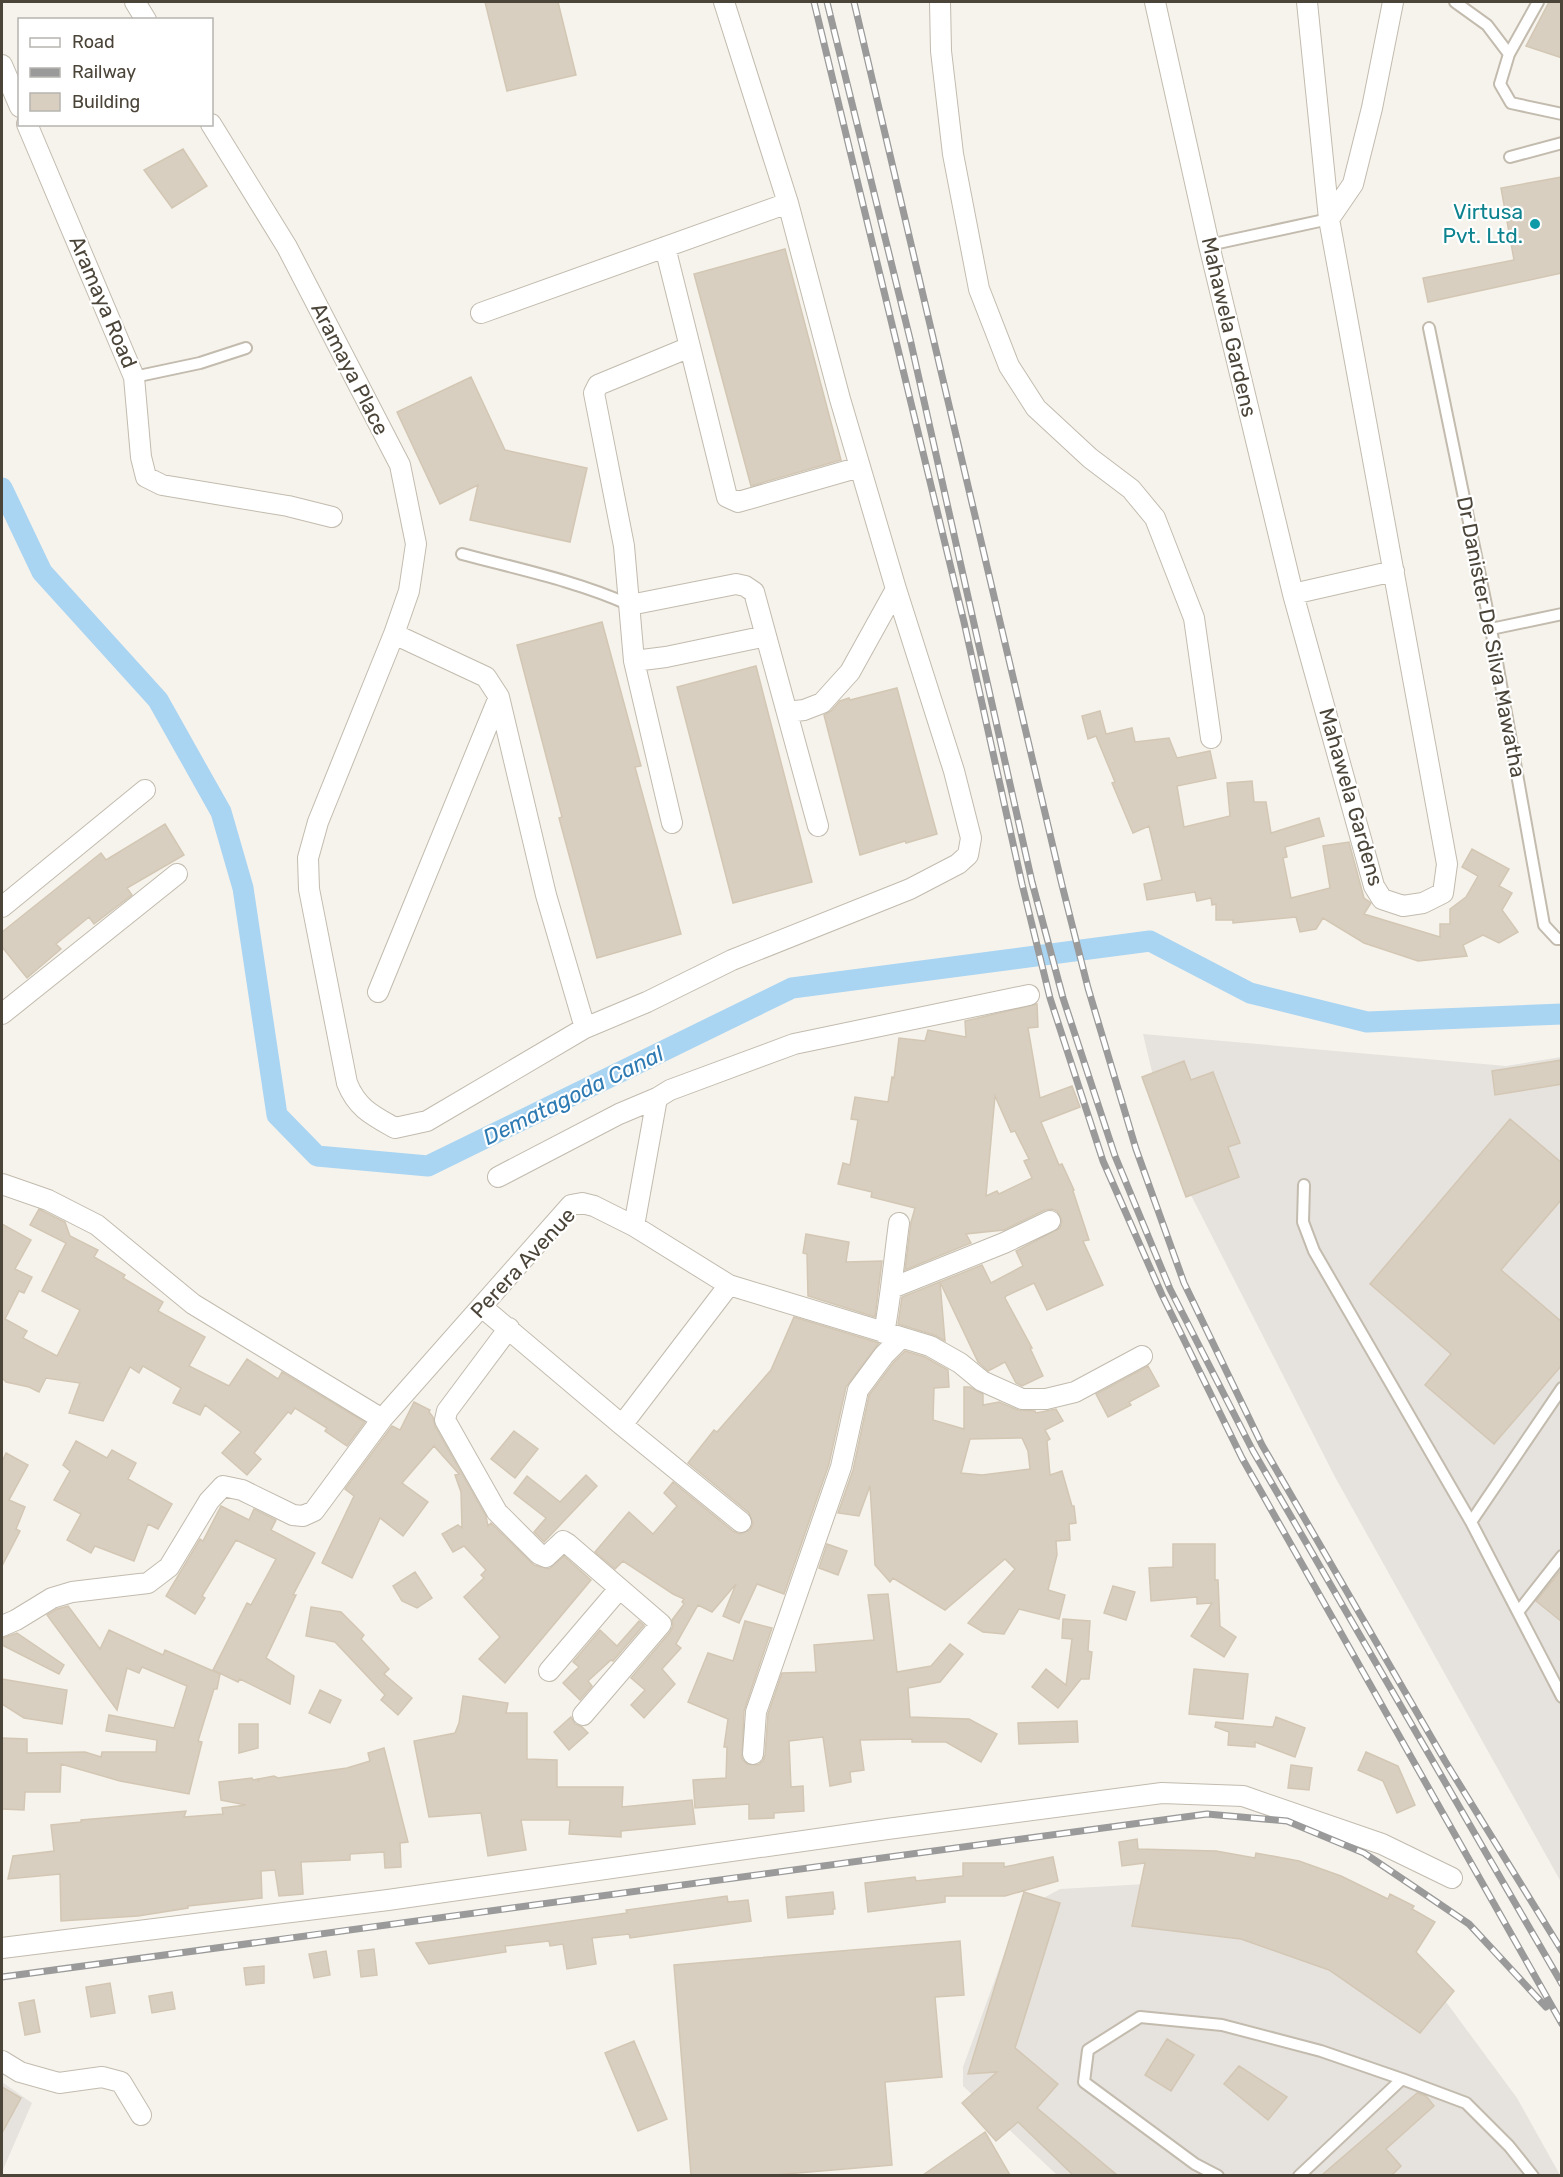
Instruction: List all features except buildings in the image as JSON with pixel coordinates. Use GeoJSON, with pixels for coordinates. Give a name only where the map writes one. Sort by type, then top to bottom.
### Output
{"type":"FeatureCollection","features":[{"type":"Feature","properties":{"kind":"street"},"geometry":{"type":"LineString","coordinates":[[135,2],[145,18]]}},
{"type":"Feature","properties":{"kind":"street","name":"Aramaya Place"},"geometry":{"type":"LineString","coordinates":[[212,126],[287,247],[400,465],[416,544],[409,591],[318,822],[308,858],[309,889],[347,1083],[354,1099],[370,1114],[395,1128],[427,1121],[585,1028],[646,1002],[732,960],[910,889],[958,864],[968,855],[971,838],[954,771],[860,467],[788,203],[724,2]]}},
{"type":"Feature","properties":{"kind":"street"},"geometry":{"type":"LineString","coordinates":[[940,2],[941,51],[953,154],[979,289],[1009,366],[1036,408],[1090,458],[1131,489],[1155,518],[1194,618],[1211,738]]}},
{"type":"Feature","properties":{"kind":"street","name":"Mahawela Gardens"},"geometry":{"type":"LineString","coordinates":[[1155,2],[1209,244],[1293,594],[1374,886],[1382,899],[1403,906],[1423,903],[1443,892],[1447,864],[1329,219],[1307,2]]}},
{"type":"Feature","properties":{"kind":"street"},"geometry":{"type":"LineString","coordinates":[[1329,219],[1353,184],[1372,108],[1393,2]]}},
{"type":"Feature","properties":{"kind":"street"},"geometry":{"type":"LineString","coordinates":[[2,65],[18,102]]}},
{"type":"Feature","properties":{"kind":"street","name":"Aramaya Road"},"geometry":{"type":"LineString","coordinates":[[28,126],[135,377],[141,457],[146,477],[162,485],[288,506],[333,517]]}},
{"type":"Feature","properties":{"kind":"street"},"geometry":{"type":"LineString","coordinates":[[481,313],[788,203]]}},
{"type":"Feature","properties":{"kind":"street"},"geometry":{"type":"LineString","coordinates":[[665,247],[727,497],[738,502],[860,467]]}},
{"type":"Feature","properties":{"kind":"street"},"geometry":{"type":"LineString","coordinates":[[672,823],[634,661],[624,546],[594,393],[598,385],[690,347]]}},
{"type":"Feature","properties":{"kind":"street"},"geometry":{"type":"LineString","coordinates":[[1293,594],[1394,571]]}},
{"type":"Feature","properties":{"kind":"street"},"geometry":{"type":"LineString","coordinates":[[630,605],[736,584],[746,586],[754,592],[818,826]]}},
{"type":"Feature","properties":{"kind":"street"},"geometry":{"type":"LineString","coordinates":[[787,712],[804,710],[822,702],[850,672],[896,589]]}},
{"type":"Feature","properties":{"kind":"street"},"geometry":{"type":"LineString","coordinates":[[394,633],[486,677],[499,697],[546,895],[585,1028]]}},
{"type":"Feature","properties":{"kind":"street"},"geometry":{"type":"LineString","coordinates":[[634,661],[666,657],[766,636]]}},
{"type":"Feature","properties":{"kind":"street"},"geometry":{"type":"LineString","coordinates":[[378,992],[499,697]]}},
{"type":"Feature","properties":{"kind":"street"},"geometry":{"type":"LineString","coordinates":[[2,908],[145,790]]}},
{"type":"Feature","properties":{"kind":"street"},"geometry":{"type":"LineString","coordinates":[[2,1014],[177,874]]}},
{"type":"Feature","properties":{"kind":"street"},"geometry":{"type":"LineString","coordinates":[[498,1177],[670,1090],[794,1044],[1029,995]]}},
{"type":"Feature","properties":{"kind":"street"},"geometry":{"type":"LineString","coordinates":[[634,1226],[657,1098]]}},
{"type":"Feature","properties":{"kind":"street"},"geometry":{"type":"LineString","coordinates":[[2,1184],[48,1200],[97,1225],[193,1304],[382,1419]]}},
{"type":"Feature","properties":{"kind":"street","name":"Perera Avenue"},"geometry":{"type":"LineString","coordinates":[[2,1626],[52,1598],[72,1592],[148,1583],[169,1567],[208,1501],[223,1486],[242,1490],[293,1515],[303,1516],[314,1511],[382,1419],[571,1205],[582,1203],[594,1206],[634,1226],[729,1285],[930,1346],[960,1363],[982,1381],[1022,1399],[1046,1399],[1075,1392],[1143,1356]]}},
{"type":"Feature","properties":{"kind":"street"},"geometry":{"type":"LineString","coordinates":[[892,1288],[1004,1243],[1050,1221]]}},
{"type":"Feature","properties":{"kind":"street"},"geometry":{"type":"LineString","coordinates":[[753,1754],[756,1712],[841,1467],[858,1390],[884,1355],[892,1336],[892,1270],[899,1223]]}},
{"type":"Feature","properties":{"kind":"street"},"geometry":{"type":"LineString","coordinates":[[621,1425],[729,1285]]}},
{"type":"Feature","properties":{"kind":"street"},"geometry":{"type":"LineString","coordinates":[[482,1306],[621,1425],[741,1522]]}},
{"type":"Feature","properties":{"kind":"street"},"geometry":{"type":"LineString","coordinates":[[509,1328],[447,1412],[445,1420],[498,1512],[539,1554],[546,1557],[563,1542],[568,1544],[661,1624],[583,1715]]}},
{"type":"Feature","properties":{"kind":"street"},"geometry":{"type":"LineString","coordinates":[[549,1671],[619,1589]]}},
{"type":"Feature","properties":{"kind":"street"},"geometry":{"type":"LineString","coordinates":[[2,1948],[388,1900],[887,1829],[1162,1793],[1243,1796],[1382,1844],[1452,1878]]}},
{"type":"Feature","properties":{"kind":"street"},"geometry":{"type":"LineString","coordinates":[[2,2061],[20,2072],[59,2083],[102,2077],[121,2082],[141,2115]]}},
{"type":"Feature","properties":{"kind":"lane"},"geometry":{"type":"LineString","coordinates":[[1455,2],[1487,25],[1509,54]]}},
{"type":"Feature","properties":{"kind":"lane"},"geometry":{"type":"LineString","coordinates":[[1538,2],[1509,54],[1500,84],[1511,103],[1562,114]]}},
{"type":"Feature","properties":{"kind":"lane"},"geometry":{"type":"LineString","coordinates":[[1510,157],[1562,142]]}},
{"type":"Feature","properties":{"kind":"lane"},"geometry":{"type":"LineString","coordinates":[[1209,244],[1329,219]]}},
{"type":"Feature","properties":{"kind":"lane","name":"Dr Danister De Silva Mawatha"},"geometry":{"type":"LineString","coordinates":[[1429,328],[1491,629],[1544,925],[1557,939],[1562,939]]}},
{"type":"Feature","properties":{"kind":"lane"},"geometry":{"type":"LineString","coordinates":[[135,377],[200,363],[246,348]]}},
{"type":"Feature","properties":{"kind":"lane"},"geometry":{"type":"LineString","coordinates":[[462,554],[579,586],[630,605]]}},
{"type":"Feature","properties":{"kind":"lane"},"geometry":{"type":"LineString","coordinates":[[1491,629],[1562,614]]}},
{"type":"Feature","properties":{"kind":"lane"},"geometry":{"type":"LineString","coordinates":[[1304,1185],[1304,1222],[1314,1251],[1471,1522],[1562,1697]]}},
{"type":"Feature","properties":{"kind":"lane"},"geometry":{"type":"LineString","coordinates":[[1471,1522],[1562,1388]]}},
{"type":"Feature","properties":{"kind":"lane"},"geometry":{"type":"LineString","coordinates":[[1518,1612],[1562,1556]]}},
{"type":"Feature","properties":{"kind":"lane"},"geometry":{"type":"LineString","coordinates":[[1218,2175],[1196,2164],[1084,2082],[1088,2050],[1140,2017],[1222,2025],[1321,2051],[1466,2103],[1509,2146],[1533,2175]]}},
{"type":"Feature","properties":{"kind":"lane"},"geometry":{"type":"LineString","coordinates":[[1299,2175],[1402,2079]]}},
{"type":"Feature","properties":{"kind":"shaded area"},"geometry":{"type":"Polygon","coordinates":[[[1143,1034],[1506,1066],[1561,1057],[1561,1882],[1335,1477],[1173,1160],[1143,1034]]]}},
{"type":"Feature","properties":{"kind":"shaded area"},"geometry":{"type":"Polygon","coordinates":[[[1162,1883],[1421,1968],[1517,2098],[1560,2175],[1057,2175],[963,2086],[963,2067],[1020,1911],[1060,1889],[1162,1883]]]}},
{"type":"Feature","properties":{"kind":"shaded area"},"geometry":{"type":"Polygon","coordinates":[[[2,2082],[32,2103],[2,2172],[2,2082]]]}},
{"type":"Feature","properties":{"kind":"waterway","name":"Dematagoda Canal"},"geometry":{"type":"LineString","coordinates":[[2,488],[42,572],[158,700],[221,812],[243,888],[277,1115],[317,1156],[428,1166],[792,988],[1150,941],[1250,993],[1367,1022],[1562,1014]]}},
{"type":"Feature","properties":{"kind":"railway"},"geometry":{"type":"LineString","coordinates":[[814,2],[964,622],[1022,884],[1050,998],[1103,1161],[1162,1295],[1242,1458],[1562,2024]]}},
{"type":"Feature","properties":{"kind":"railway"},"geometry":{"type":"LineString","coordinates":[[827,2],[911,343],[1032,882],[1063,998],[1115,1156],[1170,1289],[1253,1451],[1562,1984]]}},
{"type":"Feature","properties":{"kind":"railway"},"geometry":{"type":"LineString","coordinates":[[854,2],[1088,988],[1136,1149],[1184,1283],[1262,1445],[1445,1761],[1562,1951]]}},
{"type":"Feature","properties":{"kind":"railway"},"geometry":{"type":"LineString","coordinates":[[2,1977],[1207,1814],[1287,1821],[1364,1853],[1469,1924],[1546,2007]]}},
{"type":"Feature","properties":{"kind":"place","name":"Virtusa Pvt. Ltd."},"geometry":{"type":"Point","coordinates":[1535,224]}}]}
